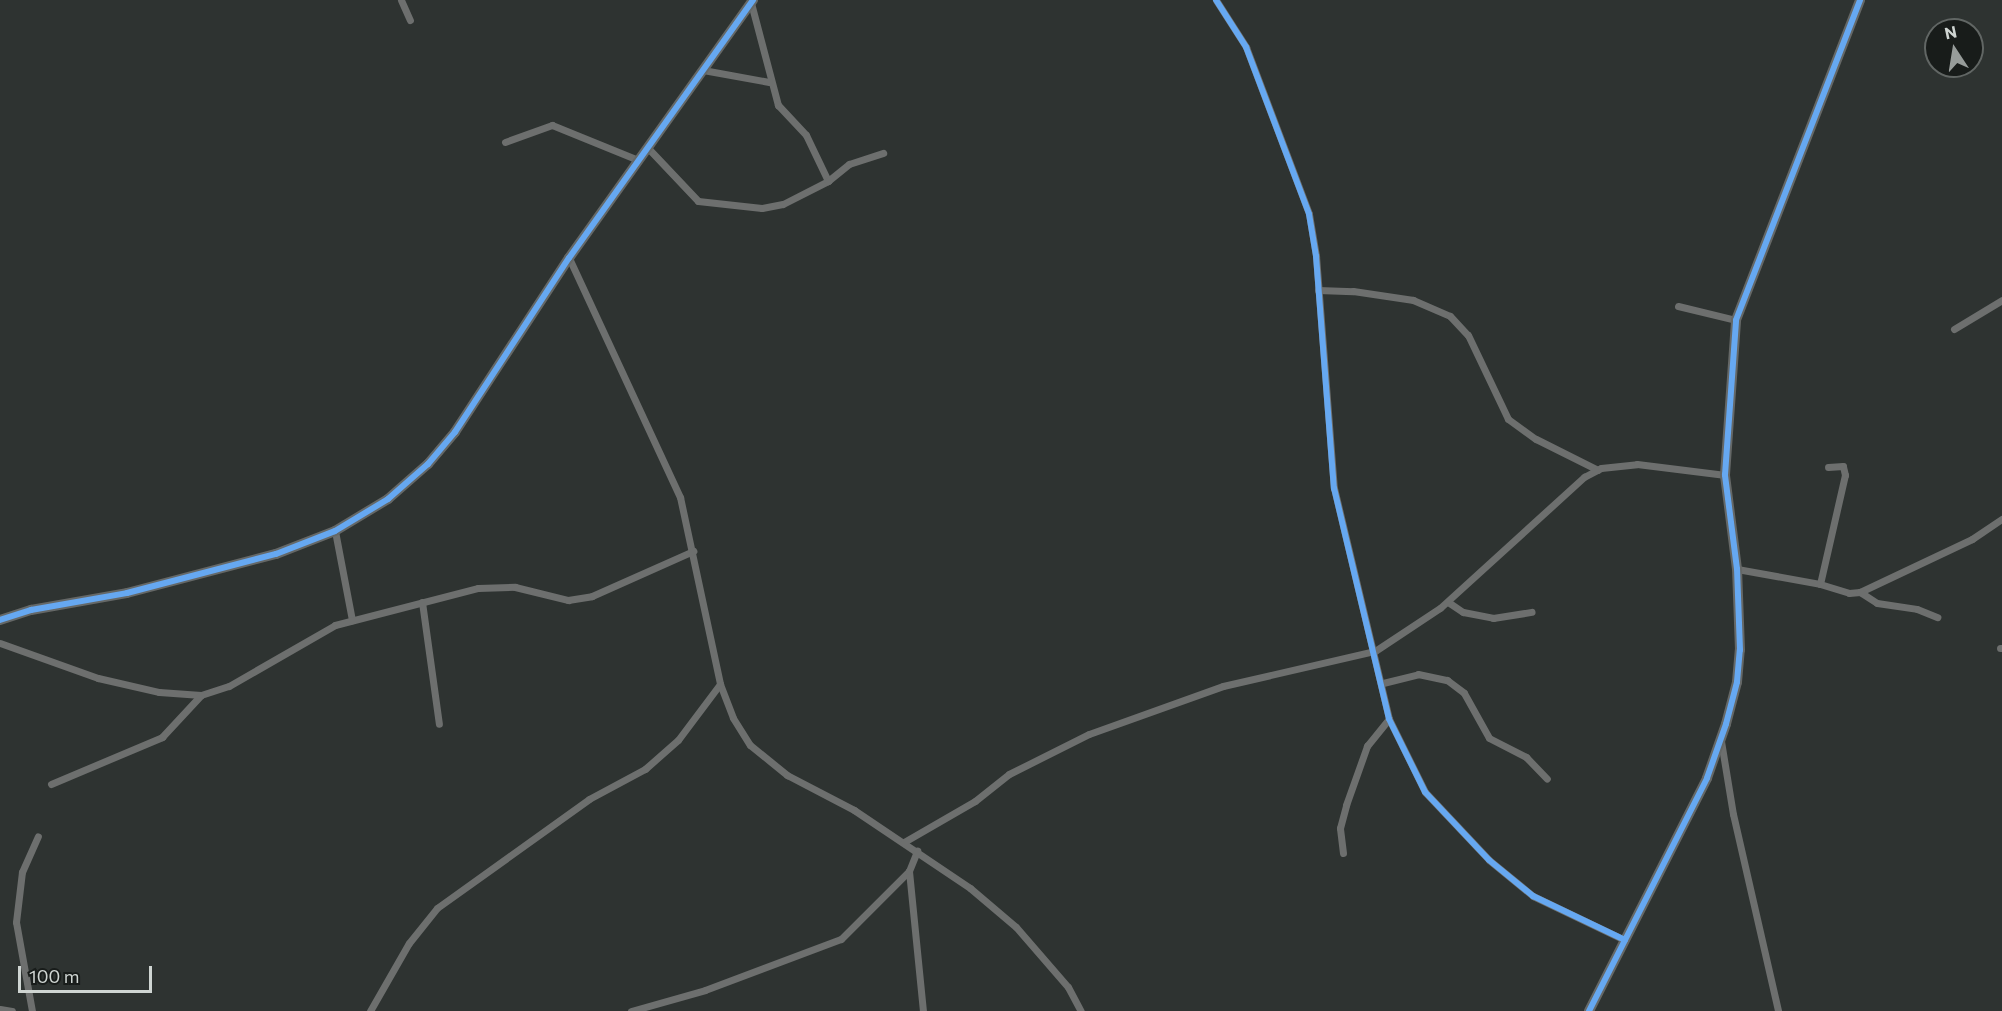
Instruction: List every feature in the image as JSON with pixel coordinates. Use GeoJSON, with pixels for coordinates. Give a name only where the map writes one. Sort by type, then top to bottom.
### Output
{"type":"FeatureCollection","features":[{"type":"Feature","properties":{"kind":"street"},"geometry":{"type":"LineString","coordinates":[[401,0],[410,20]]}},
{"type":"Feature","properties":{"kind":"street"},"geometry":{"type":"LineString","coordinates":[[1216,0],[1246,47],[1297,177],[1309,214],[1318,290],[1334,488],[1383,683],[1389,719],[1425,792],[1489,860],[1533,896],[1625,940]]}},
{"type":"Feature","properties":{"kind":"street"},"geometry":{"type":"LineString","coordinates":[[1589,1011],[1697,799],[1721,739],[1737,682],[1737,569],[1725,475],[1736,320],[1860,0]]}},
{"type":"Feature","properties":{"kind":"street"},"geometry":{"type":"LineString","coordinates":[[0,620],[31,610],[127,593],[231,567],[335,531],[388,499],[428,464],[455,432],[569,258],[752,2]]}},
{"type":"Feature","properties":{"kind":"street"},"geometry":{"type":"LineString","coordinates":[[752,2],[769,82],[778,105],[806,135],[828,181]]}},
{"type":"Feature","properties":{"kind":"street"},"geometry":{"type":"LineString","coordinates":[[703,70],[769,82]]}},
{"type":"Feature","properties":{"kind":"street"},"geometry":{"type":"LineString","coordinates":[[505,142],[552,125],[638,160]]}},
{"type":"Feature","properties":{"kind":"street"},"geometry":{"type":"LineString","coordinates":[[647,147],[688,195],[709,205],[762,208],[783,204],[828,181],[849,164],[884,153]]}},
{"type":"Feature","properties":{"kind":"street"},"geometry":{"type":"LineString","coordinates":[[569,258],[680,497],[720,684],[733,718],[750,745],[787,775],[854,810],[970,888],[1016,927],[1068,987],[1081,1011]]}},
{"type":"Feature","properties":{"kind":"street"},"geometry":{"type":"LineString","coordinates":[[1318,290],[1353,291],[1413,300],[1450,316],[1468,335],[1508,419],[1536,439],[1598,470]]}},
{"type":"Feature","properties":{"kind":"street"},"geometry":{"type":"LineString","coordinates":[[1954,329],[2002,300]]}},
{"type":"Feature","properties":{"kind":"street"},"geometry":{"type":"LineString","coordinates":[[1678,306],[1736,320]]}},
{"type":"Feature","properties":{"kind":"street"},"geometry":{"type":"LineString","coordinates":[[904,842],[975,801],[1010,774],[1089,734],[1222,686],[1375,651],[1448,602],[1584,477],[1598,470],[1637,464],[1725,475]]}},
{"type":"Feature","properties":{"kind":"street"},"geometry":{"type":"LineString","coordinates":[[1820,584],[1845,475],[1839,464],[1828,467]]}},
{"type":"Feature","properties":{"kind":"street"},"geometry":{"type":"LineString","coordinates":[[1737,569],[1820,584],[1849,593],[1860,592],[1972,539],[2002,519]]}},
{"type":"Feature","properties":{"kind":"street"},"geometry":{"type":"LineString","coordinates":[[335,531],[352,620]]}},
{"type":"Feature","properties":{"kind":"street"},"geometry":{"type":"LineString","coordinates":[[0,643],[98,678],[159,692],[201,695],[229,686],[312,636],[352,620],[478,588],[515,587],[568,600],[633,581],[693,551]]}},
{"type":"Feature","properties":{"kind":"street"},"geometry":{"type":"LineString","coordinates":[[1860,592],[1876,603],[1917,609],[1937,617]]}},
{"type":"Feature","properties":{"kind":"street"},"geometry":{"type":"LineString","coordinates":[[422,602],[439,724]]}},
{"type":"Feature","properties":{"kind":"street"},"geometry":{"type":"LineString","coordinates":[[1448,602],[1463,612],[1493,618],[1532,612]]}},
{"type":"Feature","properties":{"kind":"street"},"geometry":{"type":"LineString","coordinates":[[1383,683],[1418,674],[1448,680],[1464,693],[1490,738],[1526,757],[1547,779]]}},
{"type":"Feature","properties":{"kind":"street"},"geometry":{"type":"LineString","coordinates":[[370,1011],[409,943],[437,908],[589,799],[645,769],[678,740],[720,684]]}},
{"type":"Feature","properties":{"kind":"street"},"geometry":{"type":"LineString","coordinates":[[51,784],[162,737],[201,695]]}},
{"type":"Feature","properties":{"kind":"street"},"geometry":{"type":"LineString","coordinates":[[1343,853],[1340,828],[1346,805],[1367,746],[1389,719]]}},
{"type":"Feature","properties":{"kind":"street"},"geometry":{"type":"LineString","coordinates":[[1721,739],[1733,814],[1778,1011]]}},
{"type":"Feature","properties":{"kind":"street"},"geometry":{"type":"LineString","coordinates":[[32,1011],[16,922],[22,872],[38,836]]}},
{"type":"Feature","properties":{"kind":"street"},"geometry":{"type":"LineString","coordinates":[[631,1011],[705,990],[768,964],[822,949],[842,939],[909,871],[917,851]]}},
{"type":"Feature","properties":{"kind":"street"},"geometry":{"type":"LineString","coordinates":[[909,871],[923,1011]]}},
{"type":"Feature","properties":{"kind":"street"},"geometry":{"type":"LineString","coordinates":[[0,1009],[12,1011]]}},
{"type":"Feature","properties":{"kind":"cycle path"},"geometry":{"type":"LineString","coordinates":[[0,620],[31,610],[127,593],[276,554],[335,531],[388,499],[428,464],[455,432],[569,258],[753,0]]}},
{"type":"Feature","properties":{"kind":"cycle path"},"geometry":{"type":"LineString","coordinates":[[1216,0],[1246,47],[1309,214],[1316,256],[1334,488],[1389,719],[1425,792],[1489,860],[1533,896],[1625,940]]}},
{"type":"Feature","properties":{"kind":"cycle path"},"geometry":{"type":"LineString","coordinates":[[1589,1011],[1707,778],[1726,724],[1737,682],[1740,650],[1737,569],[1725,475],[1736,320],[1860,0]]}}]}
